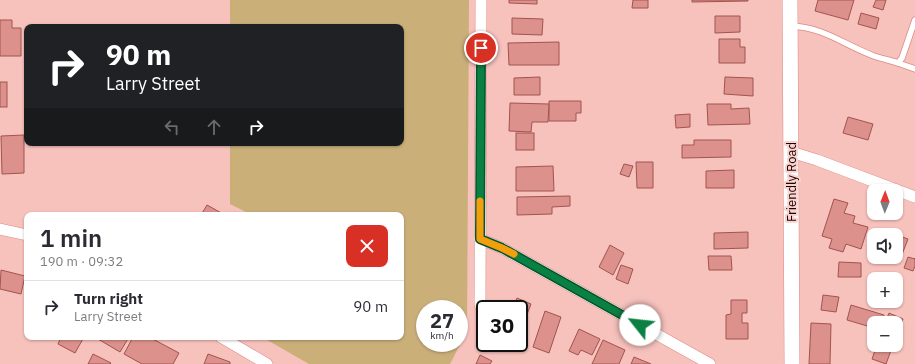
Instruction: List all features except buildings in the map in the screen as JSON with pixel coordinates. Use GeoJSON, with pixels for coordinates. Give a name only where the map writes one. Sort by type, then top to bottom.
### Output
{"type":"FeatureCollection","features":[{"type":"Feature","properties":{"kind":"street"},"geometry":{"type":"LineString","coordinates":[[480,300],[481,0]]}},
{"type":"Feature","properties":{"kind":"street","name":"Friendly Road"},"geometry":{"type":"LineString","coordinates":[[790,0],[792,364]]}},
{"type":"Feature","properties":{"kind":"street"},"geometry":{"type":"LineString","coordinates":[[791,152],[817,160],[915,197]]}},
{"type":"Feature","properties":{"kind":"street"},"geometry":{"type":"LineString","coordinates":[[0,229],[24,234]]}},
{"type":"Feature","properties":{"kind":"street"},"geometry":{"type":"LineString","coordinates":[[480,239],[502,248],[710,364]]}},
{"type":"Feature","properties":{"kind":"street"},"geometry":{"type":"LineString","coordinates":[[226,340],[267,364]]}},
{"type":"Feature","properties":{"kind":"lane"},"geometry":{"type":"LineString","coordinates":[[898,63],[902,58],[915,20]]}},
{"type":"Feature","properties":{"kind":"lane"},"geometry":{"type":"LineString","coordinates":[[790,26],[804,26],[818,30],[874,56],[915,69]]}},
{"type":"Feature","properties":{"kind":"shaded area"},"geometry":{"type":"Polygon","coordinates":[[[230,0],[469,0],[467,300],[416,300],[416,352],[456,352],[450,364],[309,364],[267,340],[404,340],[404,212],[246,212],[230,204],[230,146],[404,146],[404,24],[230,24],[230,0]]]}},
{"type":"Feature","properties":{"kind":"slow traffic"},"geometry":{"type":"LineString","coordinates":[[480,201],[480,239],[514,254]]}},
{"type":"Feature","properties":{"kind":"route"},"geometry":{"type":"LineString","coordinates":[[481,48],[480,239],[502,248],[640,325]]}}]}
